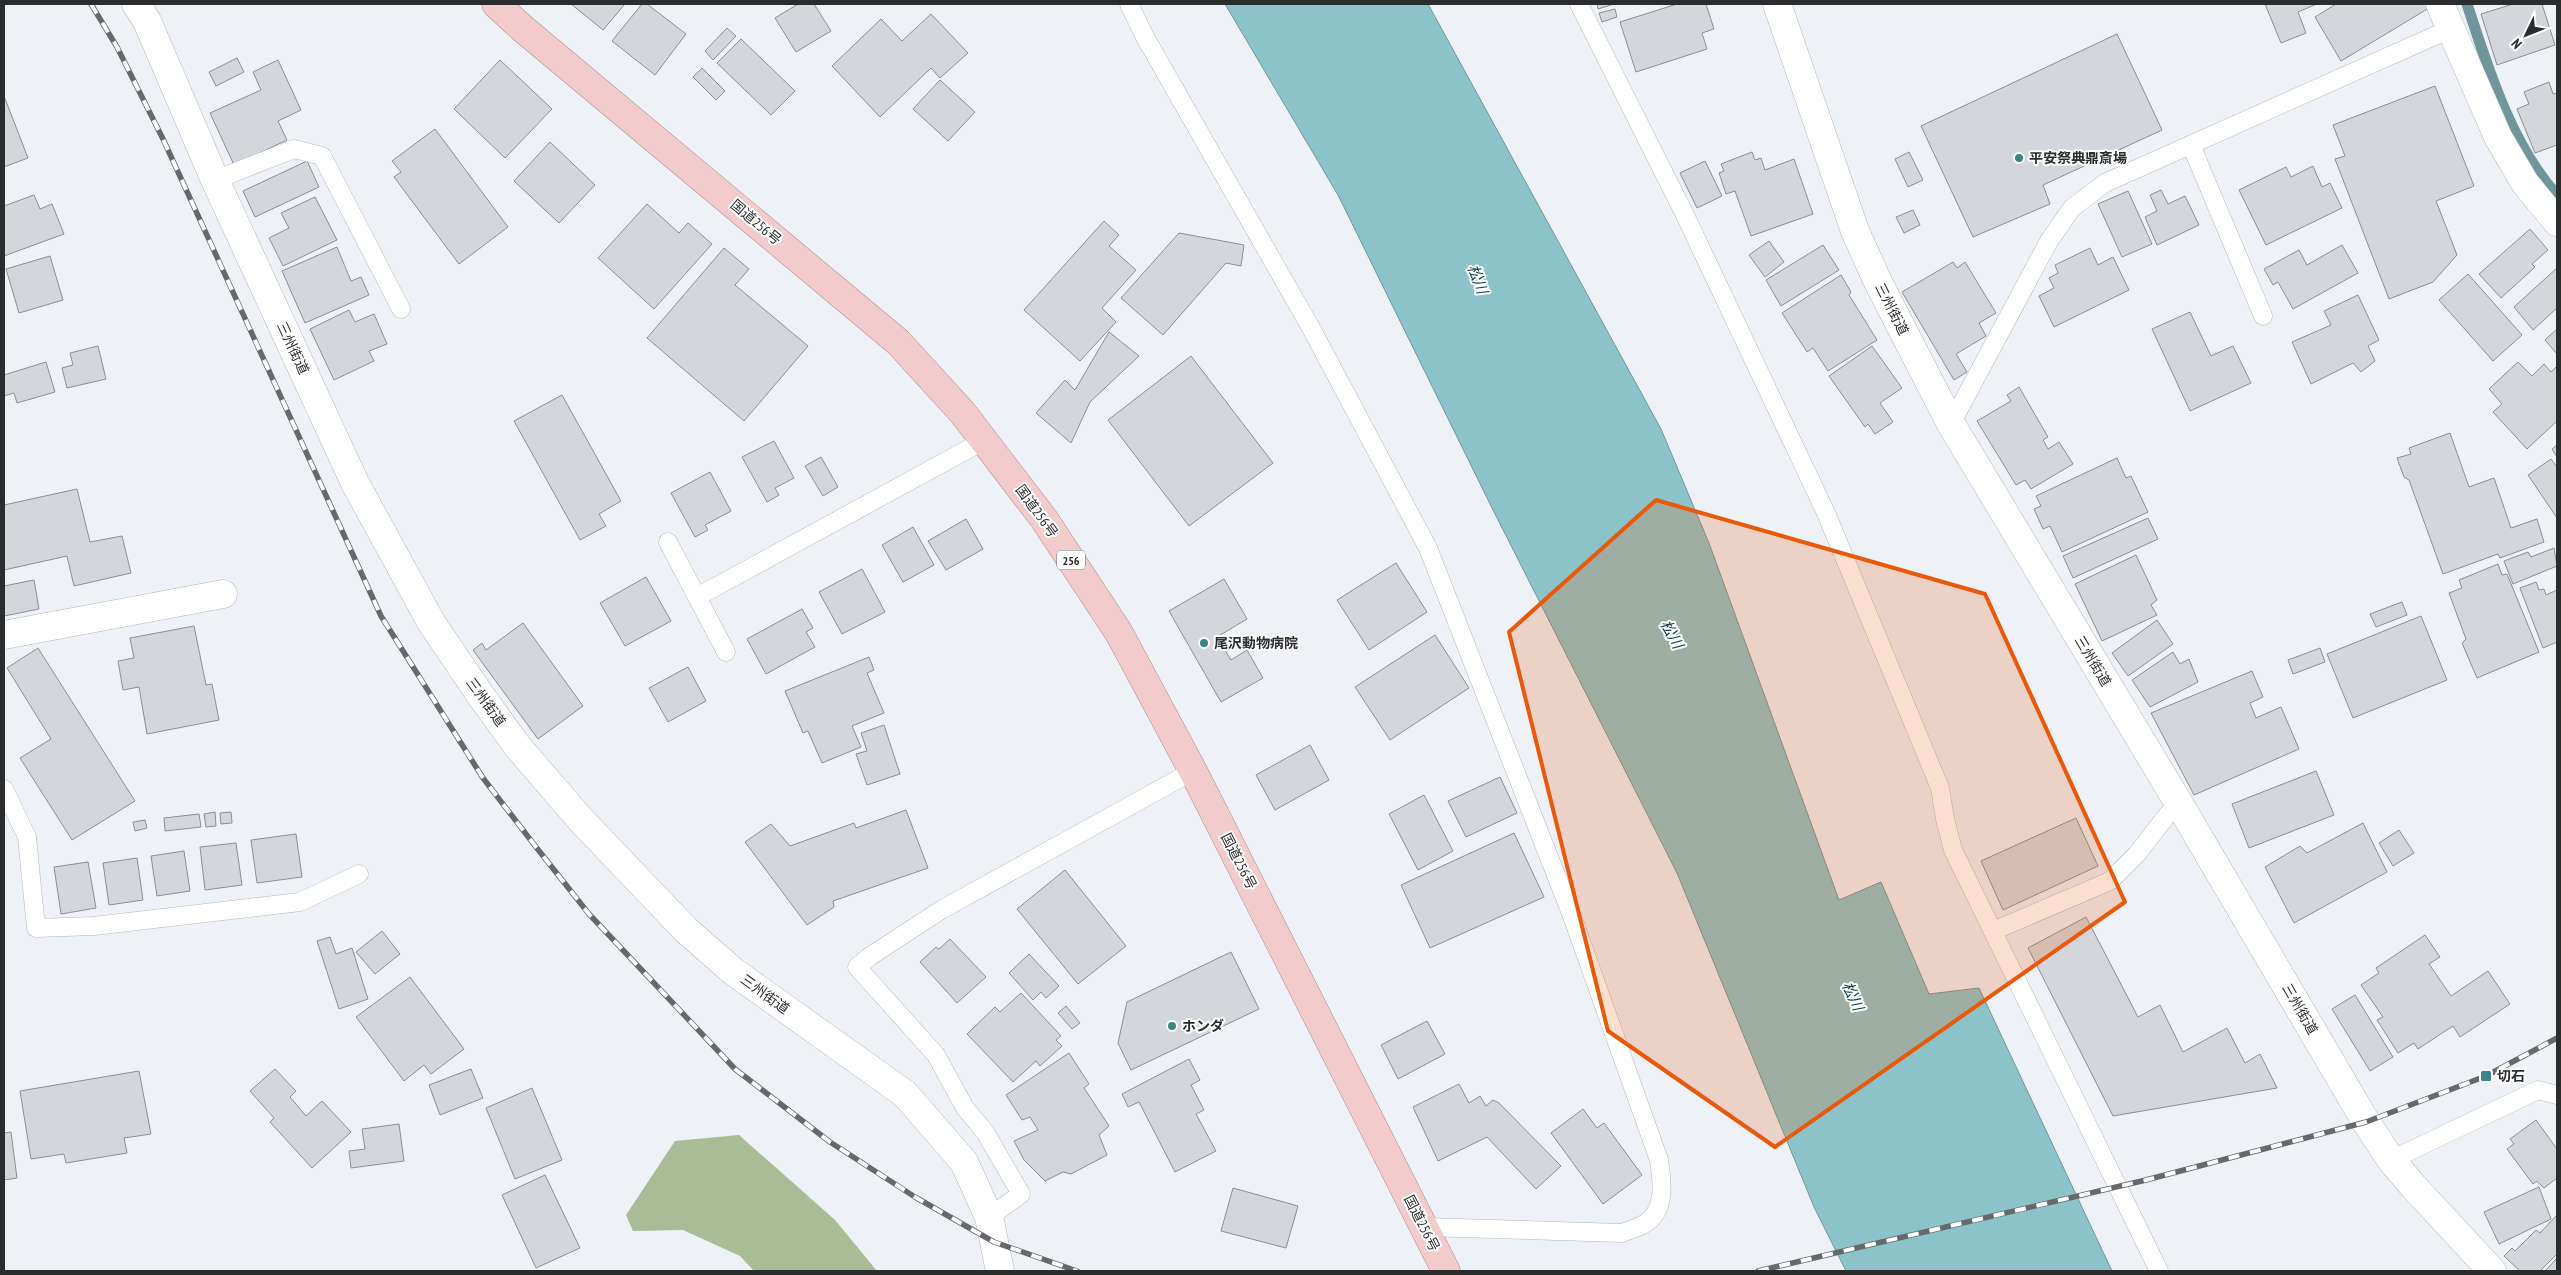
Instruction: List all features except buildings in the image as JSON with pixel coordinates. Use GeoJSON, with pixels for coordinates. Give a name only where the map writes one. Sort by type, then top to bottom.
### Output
{"type":"FeatureCollection","features":[{"type":"Feature","properties":{"kind":"highway","name":"国道256号"},"geometry":{"type":"LineString","coordinates":[[496,4],[522,28],[898,342],[962,412],[1044,519],[1119,633],[1193,771],[1446,1271]]}},
{"type":"Feature","properties":{"kind":"street","name":"三州街道"},"geometry":{"type":"LineString","coordinates":[[136,4],[147,21],[216,180],[355,483],[431,622],[518,747],[581,820],[686,930],[734,972],[905,1094],[964,1162],[989,1217],[1000,1271]]}},
{"type":"Feature","properties":{"kind":"street","name":"三州街道"},"geometry":{"type":"LineString","coordinates":[[1778,4],[1855,231],[1876,280],[1951,424],[2181,807],[2366,1122],[2392,1160],[2492,1271]]}},
{"type":"Feature","properties":{"kind":"street"},"geometry":{"type":"LineString","coordinates":[[2445,16],[2498,137],[2525,183],[2557,222]]}},
{"type":"Feature","properties":{"kind":"street"},"geometry":{"type":"LineString","coordinates":[[4,635],[223,594]]}},
{"type":"Feature","properties":{"kind":"lane"},"geometry":{"type":"LineString","coordinates":[[1129,4],[1145,37],[1311,328],[1428,548],[1572,916],[1659,1160],[1663,1188],[1657,1211],[1645,1224],[1622,1233],[1424,1227]]}},
{"type":"Feature","properties":{"kind":"lane"},"geometry":{"type":"LineString","coordinates":[[1579,4],[1689,224],[1826,513],[1940,788],[1944,819],[1953,850],[2159,1271]]}},
{"type":"Feature","properties":{"kind":"lane"},"geometry":{"type":"LineString","coordinates":[[1951,424],[2050,241],[2072,208],[2105,183],[2191,145],[2445,16]]}},
{"type":"Feature","properties":{"kind":"lane"},"geometry":{"type":"LineString","coordinates":[[2191,145],[2263,316]]}},
{"type":"Feature","properties":{"kind":"lane"},"geometry":{"type":"LineString","coordinates":[[216,180],[294,150],[322,156],[401,309]]}},
{"type":"Feature","properties":{"kind":"lane"},"geometry":{"type":"LineString","coordinates":[[697,597],[983,441]]}},
{"type":"Feature","properties":{"kind":"lane"},"geometry":{"type":"LineString","coordinates":[[668,542],[726,652]]}},
{"type":"Feature","properties":{"kind":"lane"},"geometry":{"type":"LineString","coordinates":[[989,1217],[1020,1194],[985,1132],[965,1108],[936,1055],[857,967],[869,957],[941,910],[1193,771]]}},
{"type":"Feature","properties":{"kind":"lane"},"geometry":{"type":"LineString","coordinates":[[4,789],[27,837],[36,928],[94,926],[300,902],[359,874]]}},
{"type":"Feature","properties":{"kind":"lane"},"geometry":{"type":"LineString","coordinates":[[1993,931],[2110,881],[2137,854],[2168,814],[2181,807]]}},
{"type":"Feature","properties":{"kind":"lane"},"geometry":{"type":"LineString","coordinates":[[2392,1160],[2538,1090],[2557,1095]]}},
{"type":"Feature","properties":{"kind":"highlighted area"},"geometry":{"type":"Polygon","coordinates":[[[1656,500],[1985,594],[2125,902],[1775,1147],[1608,1031],[1509,632],[1656,500]]]}},
{"type":"Feature","properties":{"kind":"green space"},"geometry":{"type":"Polygon","coordinates":[[[739,1135],[835,1220],[877,1271],[754,1271],[740,1256],[683,1230],[633,1231],[626,1215],[675,1141],[739,1135]]]}},
{"type":"Feature","properties":{"kind":"water","name":"松川"},"geometry":{"type":"Polygon","coordinates":[[[1225,4],[1428,4],[1661,429],[1709,543],[1839,900],[1881,882],[1929,994],[1979,988],[2112,1271],[1846,1271],[1814,1207],[1677,873],[1492,508],[1338,195],[1225,4]]]}},
{"type":"Feature","properties":{"kind":"waterway"},"geometry":{"type":"LineString","coordinates":[[2467,4],[2483,54],[2514,129],[2526,153],[2557,195]]}},
{"type":"Feature","properties":{"kind":"railway"},"geometry":{"type":"LineString","coordinates":[[91,4],[117,47],[163,139],[381,616],[483,778],[536,847],[589,914],[735,1069],[830,1142],[915,1197],[994,1242],[1077,1271]]}},
{"type":"Feature","properties":{"kind":"railway"},"geometry":{"type":"LineString","coordinates":[[1758,1271],[2146,1180],[2366,1122],[2486,1076],[2557,1038]]}},
{"type":"Feature","properties":{"kind":"place","name":"平安祭典鼎斎場"},"geometry":{"type":"Point","coordinates":[2019,158]}},
{"type":"Feature","properties":{"kind":"place","name":"尾沢動物病院"},"geometry":{"type":"Point","coordinates":[1204,643]}},
{"type":"Feature","properties":{"kind":"place","name":"ホンダ"},"geometry":{"type":"Point","coordinates":[1172,1026]}},
{"type":"Feature","properties":{"kind":"place","name":"切石"},"geometry":{"type":"Point","coordinates":[2486,1076]}}]}
